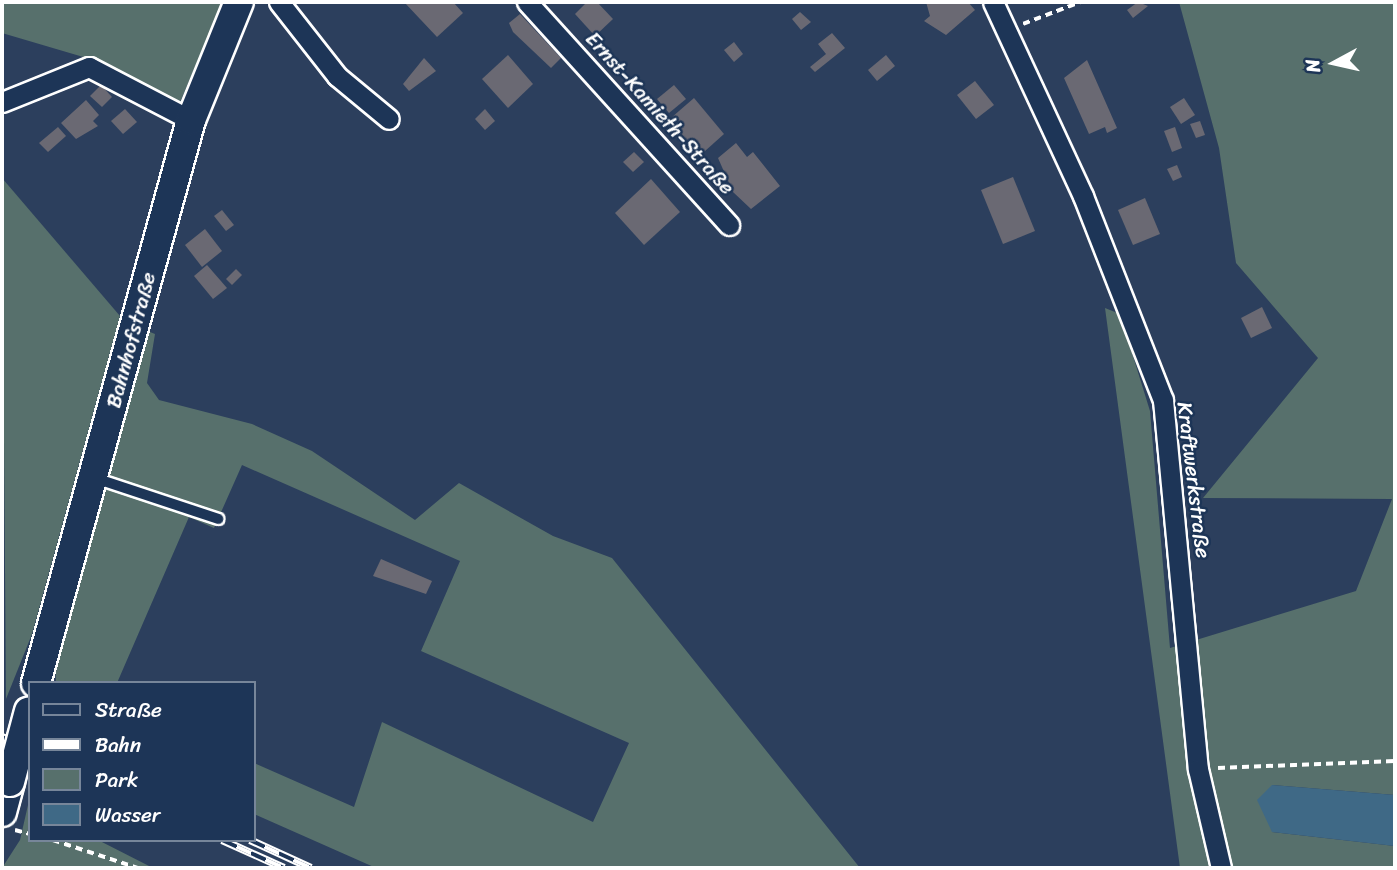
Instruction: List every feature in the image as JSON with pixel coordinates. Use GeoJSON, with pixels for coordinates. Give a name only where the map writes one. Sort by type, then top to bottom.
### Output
{"type":"FeatureCollection","features":[{"type":"Feature","properties":{"kind":"main road","name":"Bahnhofstraße"},"geometry":{"type":"LineString","coordinates":[[37,681],[191,120],[239,2]]}},
{"type":"Feature","properties":{"kind":"main road"},"geometry":{"type":"LineString","coordinates":[[2,812],[28,714]]}},
{"type":"Feature","properties":{"kind":"street"},"geometry":{"type":"LineString","coordinates":[[279,2],[321,59],[389,118]]}},
{"type":"Feature","properties":{"kind":"street","name":"Ernst-Kamieth-Straße"},"geometry":{"type":"LineString","coordinates":[[527,2],[729,225]]}},
{"type":"Feature","properties":{"kind":"street","name":"Kraftwerkstraße"},"geometry":{"type":"LineString","coordinates":[[993,2],[1083,195],[1163,400],[1198,768],[1221,868]]}},
{"type":"Feature","properties":{"kind":"street"},"geometry":{"type":"LineString","coordinates":[[2,102],[89,67],[191,120]]}},
{"type":"Feature","properties":{"kind":"lane"},"geometry":{"type":"LineString","coordinates":[[94,477],[218,519]]}},
{"type":"Feature","properties":{"kind":"path"},"geometry":{"type":"LineString","coordinates":[[1005,30],[1080,2]]}},
{"type":"Feature","properties":{"kind":"path"},"geometry":{"type":"LineString","coordinates":[[1198,768],[1395,761]]}},
{"type":"Feature","properties":{"kind":"path"},"geometry":{"type":"LineString","coordinates":[[59,842],[138,868]]}},
{"type":"Feature","properties":{"kind":"green space"},"geometry":{"type":"Polygon","coordinates":[[[2,2],[223,2],[180,102],[107,64],[2,33],[2,2]]]}},
{"type":"Feature","properties":{"kind":"green space"},"geometry":{"type":"Polygon","coordinates":[[[1179,2],[1395,2],[1395,795],[1272,785],[1272,832],[1395,846],[1395,868],[1180,868],[1105,308],[1120,314],[1150,411],[1170,648],[1356,591],[1392,499],[1203,498],[1318,358],[1236,263],[1219,148],[1179,2]]]}},
{"type":"Feature","properties":{"kind":"green space"},"geometry":{"type":"Polygon","coordinates":[[[2,178],[120,316],[32,634],[6,699],[2,178]]]}},
{"type":"Feature","properties":{"kind":"green space"},"geometry":{"type":"Polygon","coordinates":[[[145,330],[155,334],[147,383],[159,400],[252,424],[312,451],[415,520],[459,483],[553,536],[612,558],[860,868],[376,868],[256,815],[256,764],[354,807],[382,722],[593,822],[629,743],[421,651],[460,561],[242,465],[214,528],[189,517],[118,681],[56,681],[55,659],[145,330]]]}},
{"type":"Feature","properties":{"kind":"green space"},"geometry":{"type":"Polygon","coordinates":[[[28,805],[28,842],[102,842],[153,868],[2,868],[20,840],[28,805]]]}},
{"type":"Feature","properties":{"kind":"water"},"geometry":{"type":"Polygon","coordinates":[[[1272,785],[1395,795],[1395,846],[1272,832],[1257,800],[1272,785]]]}},
{"type":"Feature","properties":{"kind":"building"},"geometry":{"type":"Polygon","coordinates":[[[404,2],[453,2],[463,13],[437,37],[404,2]]]}},
{"type":"Feature","properties":{"kind":"building"},"geometry":{"type":"Polygon","coordinates":[[[587,2],[597,2],[613,19],[595,36],[575,14],[587,2]]]}},
{"type":"Feature","properties":{"kind":"building"},"geometry":{"type":"Polygon","coordinates":[[[926,2],[968,2],[975,10],[946,35],[924,21],[930,16],[926,2]]]}},
{"type":"Feature","properties":{"kind":"building"},"geometry":{"type":"Polygon","coordinates":[[[1138,2],[1148,6],[1133,18],[1127,10],[1138,2]]]}},
{"type":"Feature","properties":{"kind":"building"},"geometry":{"type":"Polygon","coordinates":[[[800,12],[811,22],[801,30],[792,19],[800,12]]]}},
{"type":"Feature","properties":{"kind":"building"},"geometry":{"type":"Polygon","coordinates":[[[520,14],[561,58],[551,68],[513,32],[509,23],[520,14]]]}},
{"type":"Feature","properties":{"kind":"building"},"geometry":{"type":"Polygon","coordinates":[[[832,33],[845,48],[815,72],[810,67],[826,54],[818,44],[832,33]]]}},
{"type":"Feature","properties":{"kind":"building"},"geometry":{"type":"Polygon","coordinates":[[[734,42],[743,54],[734,62],[724,50],[734,42]]]}},
{"type":"Feature","properties":{"kind":"building"},"geometry":{"type":"Polygon","coordinates":[[[508,55],[533,84],[508,108],[482,79],[508,55]]]}},
{"type":"Feature","properties":{"kind":"building"},"geometry":{"type":"Polygon","coordinates":[[[886,55],[895,66],[877,81],[868,70],[886,55]]]}},
{"type":"Feature","properties":{"kind":"building"},"geometry":{"type":"Polygon","coordinates":[[[424,58],[436,71],[409,91],[403,84],[424,58]]]}},
{"type":"Feature","properties":{"kind":"building"},"geometry":{"type":"Polygon","coordinates":[[[1087,60],[1117,128],[1107,133],[1105,127],[1089,134],[1064,78],[1087,60]]]}},
{"type":"Feature","properties":{"kind":"building"},"geometry":{"type":"Polygon","coordinates":[[[975,81],[994,105],[976,119],[957,95],[975,81]]]}},
{"type":"Feature","properties":{"kind":"building"},"geometry":{"type":"Polygon","coordinates":[[[101,85],[112,97],[102,107],[90,96],[101,85]]]}},
{"type":"Feature","properties":{"kind":"building"},"geometry":{"type":"Polygon","coordinates":[[[674,85],[686,99],[669,113],[657,99],[674,85]]]}},
{"type":"Feature","properties":{"kind":"building"},"geometry":{"type":"Polygon","coordinates":[[[694,98],[724,134],[695,160],[664,124],[694,98]]]}},
{"type":"Feature","properties":{"kind":"building"},"geometry":{"type":"Polygon","coordinates":[[[1184,98],[1195,115],[1181,124],[1170,107],[1184,98]]]}},
{"type":"Feature","properties":{"kind":"building"},"geometry":{"type":"Polygon","coordinates":[[[86,100],[99,115],[93,121],[98,126],[76,139],[61,123],[86,100]]]}},
{"type":"Feature","properties":{"kind":"building"},"geometry":{"type":"Polygon","coordinates":[[[125,109],[137,122],[123,134],[111,121],[125,109]]]}},
{"type":"Feature","properties":{"kind":"building"},"geometry":{"type":"Polygon","coordinates":[[[485,109],[495,121],[485,130],[475,119],[485,109]]]}},
{"type":"Feature","properties":{"kind":"building"},"geometry":{"type":"Polygon","coordinates":[[[1200,121],[1205,135],[1196,138],[1190,124],[1200,121]]]}},
{"type":"Feature","properties":{"kind":"building"},"geometry":{"type":"Polygon","coordinates":[[[58,127],[66,136],[48,152],[39,143],[58,127]]]}},
{"type":"Feature","properties":{"kind":"building"},"geometry":{"type":"Polygon","coordinates":[[[1175,127],[1182,148],[1172,152],[1164,131],[1175,127]]]}},
{"type":"Feature","properties":{"kind":"building"},"geometry":{"type":"Polygon","coordinates":[[[736,143],[747,157],[753,152],[780,186],[751,209],[733,192],[718,158],[736,143]]]}},
{"type":"Feature","properties":{"kind":"building"},"geometry":{"type":"Polygon","coordinates":[[[634,152],[644,162],[633,172],[623,162],[634,152]]]}},
{"type":"Feature","properties":{"kind":"building"},"geometry":{"type":"Polygon","coordinates":[[[1177,165],[1182,177],[1173,181],[1167,169],[1177,165]]]}},
{"type":"Feature","properties":{"kind":"building"},"geometry":{"type":"Polygon","coordinates":[[[1013,177],[1035,231],[1003,244],[981,190],[1013,177]]]}},
{"type":"Feature","properties":{"kind":"building"},"geometry":{"type":"Polygon","coordinates":[[[651,179],[680,212],[644,245],[615,213],[651,179]]]}},
{"type":"Feature","properties":{"kind":"building"},"geometry":{"type":"Polygon","coordinates":[[[1145,198],[1160,234],[1133,245],[1118,210],[1145,198]]]}},
{"type":"Feature","properties":{"kind":"building"},"geometry":{"type":"Polygon","coordinates":[[[222,210],[234,225],[226,231],[214,216],[222,210]]]}},
{"type":"Feature","properties":{"kind":"building"},"geometry":{"type":"Polygon","coordinates":[[[205,229],[222,251],[202,267],[185,245],[205,229]]]}},
{"type":"Feature","properties":{"kind":"building"},"geometry":{"type":"Polygon","coordinates":[[[207,265],[227,288],[213,299],[194,276],[207,265]]]}},
{"type":"Feature","properties":{"kind":"building"},"geometry":{"type":"Polygon","coordinates":[[[236,269],[242,275],[232,285],[226,279],[236,269]]]}},
{"type":"Feature","properties":{"kind":"building"},"geometry":{"type":"Polygon","coordinates":[[[1262,307],[1272,328],[1251,338],[1241,318],[1262,307]]]}},
{"type":"Feature","properties":{"kind":"building"},"geometry":{"type":"Polygon","coordinates":[[[381,559],[432,581],[426,594],[373,576],[381,559]]]}},
{"type":"Feature","properties":{"kind":"railway"},"geometry":{"type":"LineString","coordinates":[[2,737],[28,747]]}},
{"type":"Feature","properties":{"kind":"railway"},"geometry":{"type":"LineString","coordinates":[[2,749],[28,760]]}},
{"type":"Feature","properties":{"kind":"railway"},"geometry":{"type":"LineString","coordinates":[[226,842],[284,868]]}},
{"type":"Feature","properties":{"kind":"railway"},"geometry":{"type":"LineString","coordinates":[[254,842],[311,868]]}}]}
